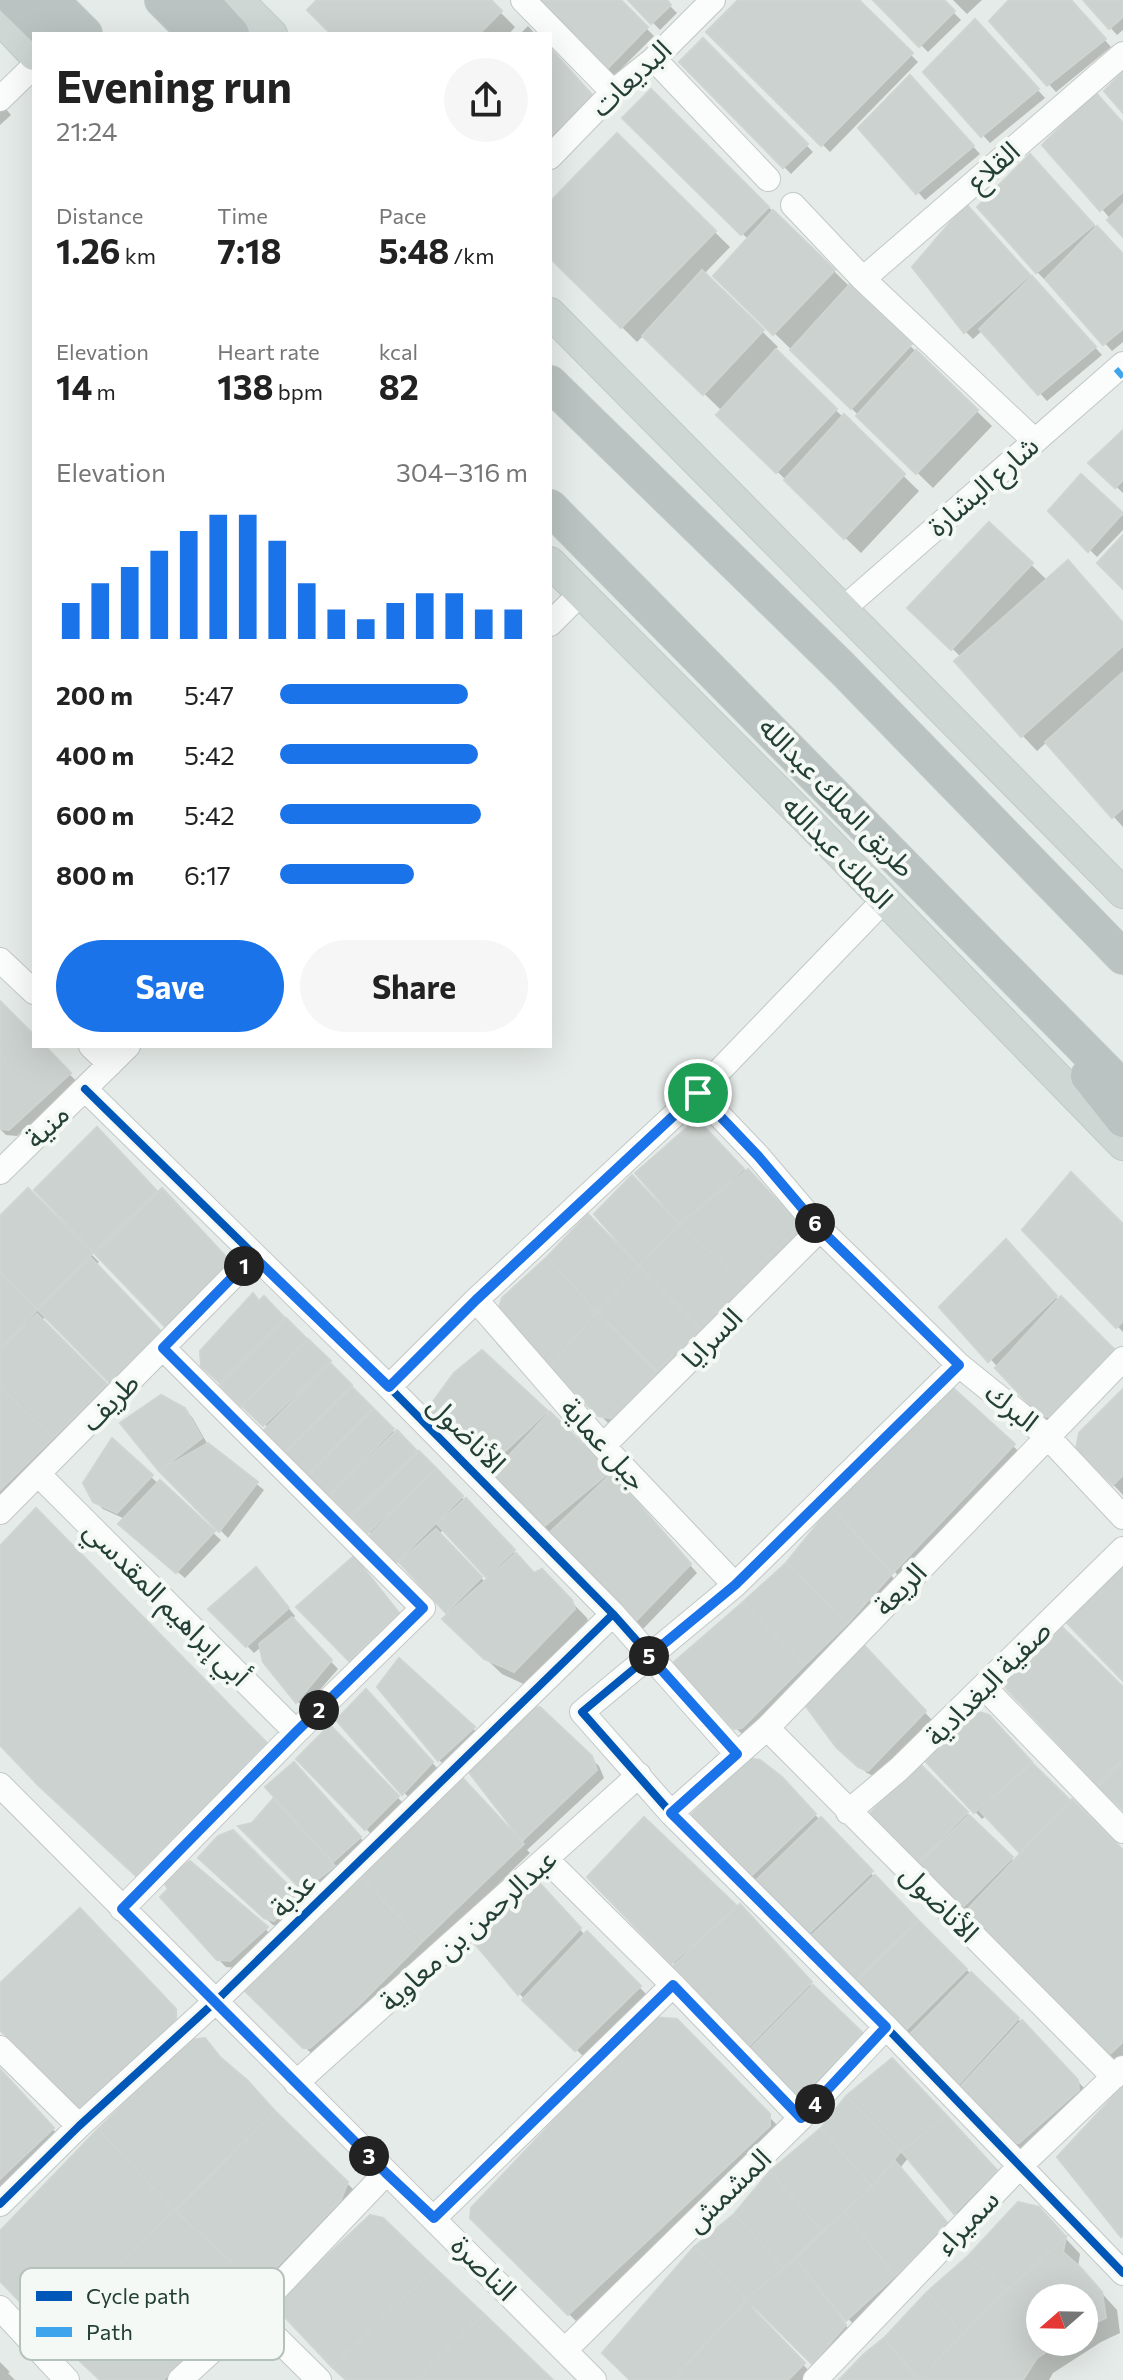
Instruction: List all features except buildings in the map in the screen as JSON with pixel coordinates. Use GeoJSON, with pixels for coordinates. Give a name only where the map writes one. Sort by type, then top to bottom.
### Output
{"type":"FeatureCollection","features":[{"type":"Feature","properties":{"kind":"highway"},"geometry":{"type":"LineString","coordinates":[[14,0],[47,32]]}},
{"type":"Feature","properties":{"kind":"highway"},"geometry":{"type":"LineString","coordinates":[[51,0],[83,32]]}},
{"type":"Feature","properties":{"kind":"highway"},"geometry":{"type":"LineString","coordinates":[[162,0],[194,32]]}},
{"type":"Feature","properties":{"kind":"highway"},"geometry":{"type":"LineString","coordinates":[[201,0],[230,32]]}},
{"type":"Feature","properties":{"kind":"highway"},"geometry":{"type":"LineString","coordinates":[[552,385],[842,668],[1123,957]]}},
{"type":"Feature","properties":{"kind":"highway","name":"طريق الملك عبدالله"},"geometry":{"type":"LineString","coordinates":[[552,509],[1123,1088]]}},
{"type":"Feature","properties":{"kind":"highway"},"geometry":{"type":"LineString","coordinates":[[842,668],[918,723],[1123,927]]}},
{"type":"Feature","properties":{"kind":"highway"},"geometry":{"type":"LineString","coordinates":[[769,728],[842,821],[1089,1077],[1123,1120]]}},
{"type":"Feature","properties":{"kind":"main road"},"geometry":{"type":"LineString","coordinates":[[238,0],[270,32]]}},
{"type":"Feature","properties":{"kind":"main road"},"geometry":{"type":"LineString","coordinates":[[0,19],[32,53]]}},
{"type":"Feature","properties":{"kind":"main road"},"geometry":{"type":"LineString","coordinates":[[552,315],[1123,893]]}},
{"type":"Feature","properties":{"kind":"main road","name":"الملك عبدالله"},"geometry":{"type":"LineString","coordinates":[[552,564],[1123,1145]]}},
{"type":"Feature","properties":{"kind":"street"},"geometry":{"type":"LineString","coordinates":[[523,0],[613,92]]}},
{"type":"Feature","properties":{"kind":"street","name":"البديعات"},"geometry":{"type":"LineString","coordinates":[[552,155],[613,92],[654,59],[713,0]]}},
{"type":"Feature","properties":{"kind":"street","name":"القلاع"},"geometry":{"type":"LineString","coordinates":[[863,279],[1123,54]]}},
{"type":"Feature","properties":{"kind":"street"},"geometry":{"type":"LineString","coordinates":[[654,59],[768,179]]}},
{"type":"Feature","properties":{"kind":"street"},"geometry":{"type":"LineString","coordinates":[[0,99],[32,68]]}},
{"type":"Feature","properties":{"kind":"street"},"geometry":{"type":"LineString","coordinates":[[793,205],[863,279],[1035,441]]}},
{"type":"Feature","properties":{"kind":"street","name":"شارع البشارة"},"geometry":{"type":"LineString","coordinates":[[843,609],[1121,370]]}},
{"type":"Feature","properties":{"kind":"street"},"geometry":{"type":"LineString","coordinates":[[552,622],[581,593]]}},
{"type":"Feature","properties":{"kind":"street"},"geometry":{"type":"LineString","coordinates":[[389,1387],[476,1300],[698,1093],[884,900]]}},
{"type":"Feature","properties":{"kind":"street"},"geometry":{"type":"LineString","coordinates":[[0,960],[32,990]]}},
{"type":"Feature","properties":{"kind":"street"},"geometry":{"type":"LineString","coordinates":[[93,1048],[110,1064]]}},
{"type":"Feature","properties":{"kind":"street","name":"منية"},"geometry":{"type":"LineString","coordinates":[[6,1155],[85,1089],[126,1048]]}},
{"type":"Feature","properties":{"kind":"street","name":"الأناضول"},"geometry":{"type":"LineString","coordinates":[[85,1089],[389,1387],[613,1614],[737,1754]]}},
{"type":"Feature","properties":{"kind":"street","name":"البرك"},"geometry":{"type":"LineString","coordinates":[[698,1093],[758,1156],[820,1229],[959,1365],[1047,1436],[1123,1517]]}},
{"type":"Feature","properties":{"kind":"street","name":"السرايا"},"geometry":{"type":"LineString","coordinates":[[603,1446],[820,1229]]}},
{"type":"Feature","properties":{"kind":"street","name":"طريف"},"geometry":{"type":"LineString","coordinates":[[0,1512],[253,1256]]}},
{"type":"Feature","properties":{"kind":"street","name":"جبل عماية"},"geometry":{"type":"LineString","coordinates":[[476,1300],[603,1446],[735,1585]]}},
{"type":"Feature","properties":{"kind":"street"},"geometry":{"type":"LineString","coordinates":[[122,1909],[423,1608],[163,1348]]}},
{"type":"Feature","properties":{"kind":"street","name":"الريعة"},"geometry":{"type":"LineString","coordinates":[[671,1813],[767,1728],[1123,1359]]}},
{"type":"Feature","properties":{"kind":"street"},"geometry":{"type":"LineString","coordinates":[[959,1365],[735,1585],[582,1712],[671,1813],[886,2027],[1123,2273]]}},
{"type":"Feature","properties":{"kind":"street","name":"أبي إبراهيم المقدسي"},"geometry":{"type":"LineString","coordinates":[[38,1474],[296,1732]]}},
{"type":"Feature","properties":{"kind":"street","name":"صفية البغدادية"},"geometry":{"type":"LineString","coordinates":[[848,1812],[899,1769],[1123,1549]]}},
{"type":"Feature","properties":{"kind":"street","name":"عذبة"},"geometry":{"type":"LineString","coordinates":[[0,2204],[79,2126],[216,2001],[613,1614]]}},
{"type":"Feature","properties":{"kind":"street"},"geometry":{"type":"LineString","coordinates":[[984,1687],[1123,1831]]}},
{"type":"Feature","properties":{"kind":"street","name":"الأناضول"},"geometry":{"type":"LineString","coordinates":[[767,1728],[848,1812],[1118,2072]]}},
{"type":"Feature","properties":{"kind":"street","name":"عبدالرحمن بن معاوية"},"geometry":{"type":"LineString","coordinates":[[296,2083],[639,1775]]}},
{"type":"Feature","properties":{"kind":"street","name":"الناصرة"},"geometry":{"type":"LineString","coordinates":[[0,1785],[594,2380]]}},
{"type":"Feature","properties":{"kind":"street"},"geometry":{"type":"LineString","coordinates":[[547,1860],[801,2118]]}},
{"type":"Feature","properties":{"kind":"street"},"geometry":{"type":"LineString","coordinates":[[434,2218],[673,1985]]}},
{"type":"Feature","properties":{"kind":"street","name":"المشمش"},"geometry":{"type":"LineString","coordinates":[[565,2350],[801,2118],[886,2027]]}},
{"type":"Feature","properties":{"kind":"street"},"geometry":{"type":"LineString","coordinates":[[0,2048],[79,2126]]}},
{"type":"Feature","properties":{"kind":"street","name":"سميراء"},"geometry":{"type":"LineString","coordinates":[[815,2380],[1020,2166],[1118,2072]]}},
{"type":"Feature","properties":{"kind":"street"},"geometry":{"type":"LineString","coordinates":[[284,2280],[386,2173]]}},
{"type":"Feature","properties":{"kind":"street"},"geometry":{"type":"LineString","coordinates":[[0,2308],[20,2329]]}},
{"type":"Feature","properties":{"kind":"street"},"geometry":{"type":"LineString","coordinates":[[284,2346],[319,2380]]}},
{"type":"Feature","properties":{"kind":"street"},"geometry":{"type":"LineString","coordinates":[[48,2360],[67,2380]]}},
{"type":"Feature","properties":{"kind":"street"},"geometry":{"type":"LineString","coordinates":[[180,2380],[202,2360]]}},
{"type":"Feature","properties":{"kind":"marked path"},"geometry":{"type":"LineString","coordinates":[[1116,369],[1123,377]]}},
{"type":"Feature","properties":{"kind":"cycle path"},"geometry":{"type":"LineString","coordinates":[[85,1089],[389,1387],[613,1614],[737,1754]]}},
{"type":"Feature","properties":{"kind":"cycle path"},"geometry":{"type":"LineString","coordinates":[[959,1365],[735,1585],[582,1712],[671,1813],[886,2027],[1123,2273]]}},
{"type":"Feature","properties":{"kind":"cycle path"},"geometry":{"type":"LineString","coordinates":[[0,2204],[79,2126],[216,2001],[613,1614]]}},
{"type":"Feature","properties":{"kind":"route"},"geometry":{"type":"LineString","coordinates":[[698,1093],[758,1156],[820,1229],[959,1365],[735,1585],[649,1656],[737,1754],[671,1813],[886,2027],[801,2118],[673,1985],[434,2218],[122,1909],[423,1608],[163,1348],[253,1256],[389,1387],[476,1300],[698,1093]]}}]}
